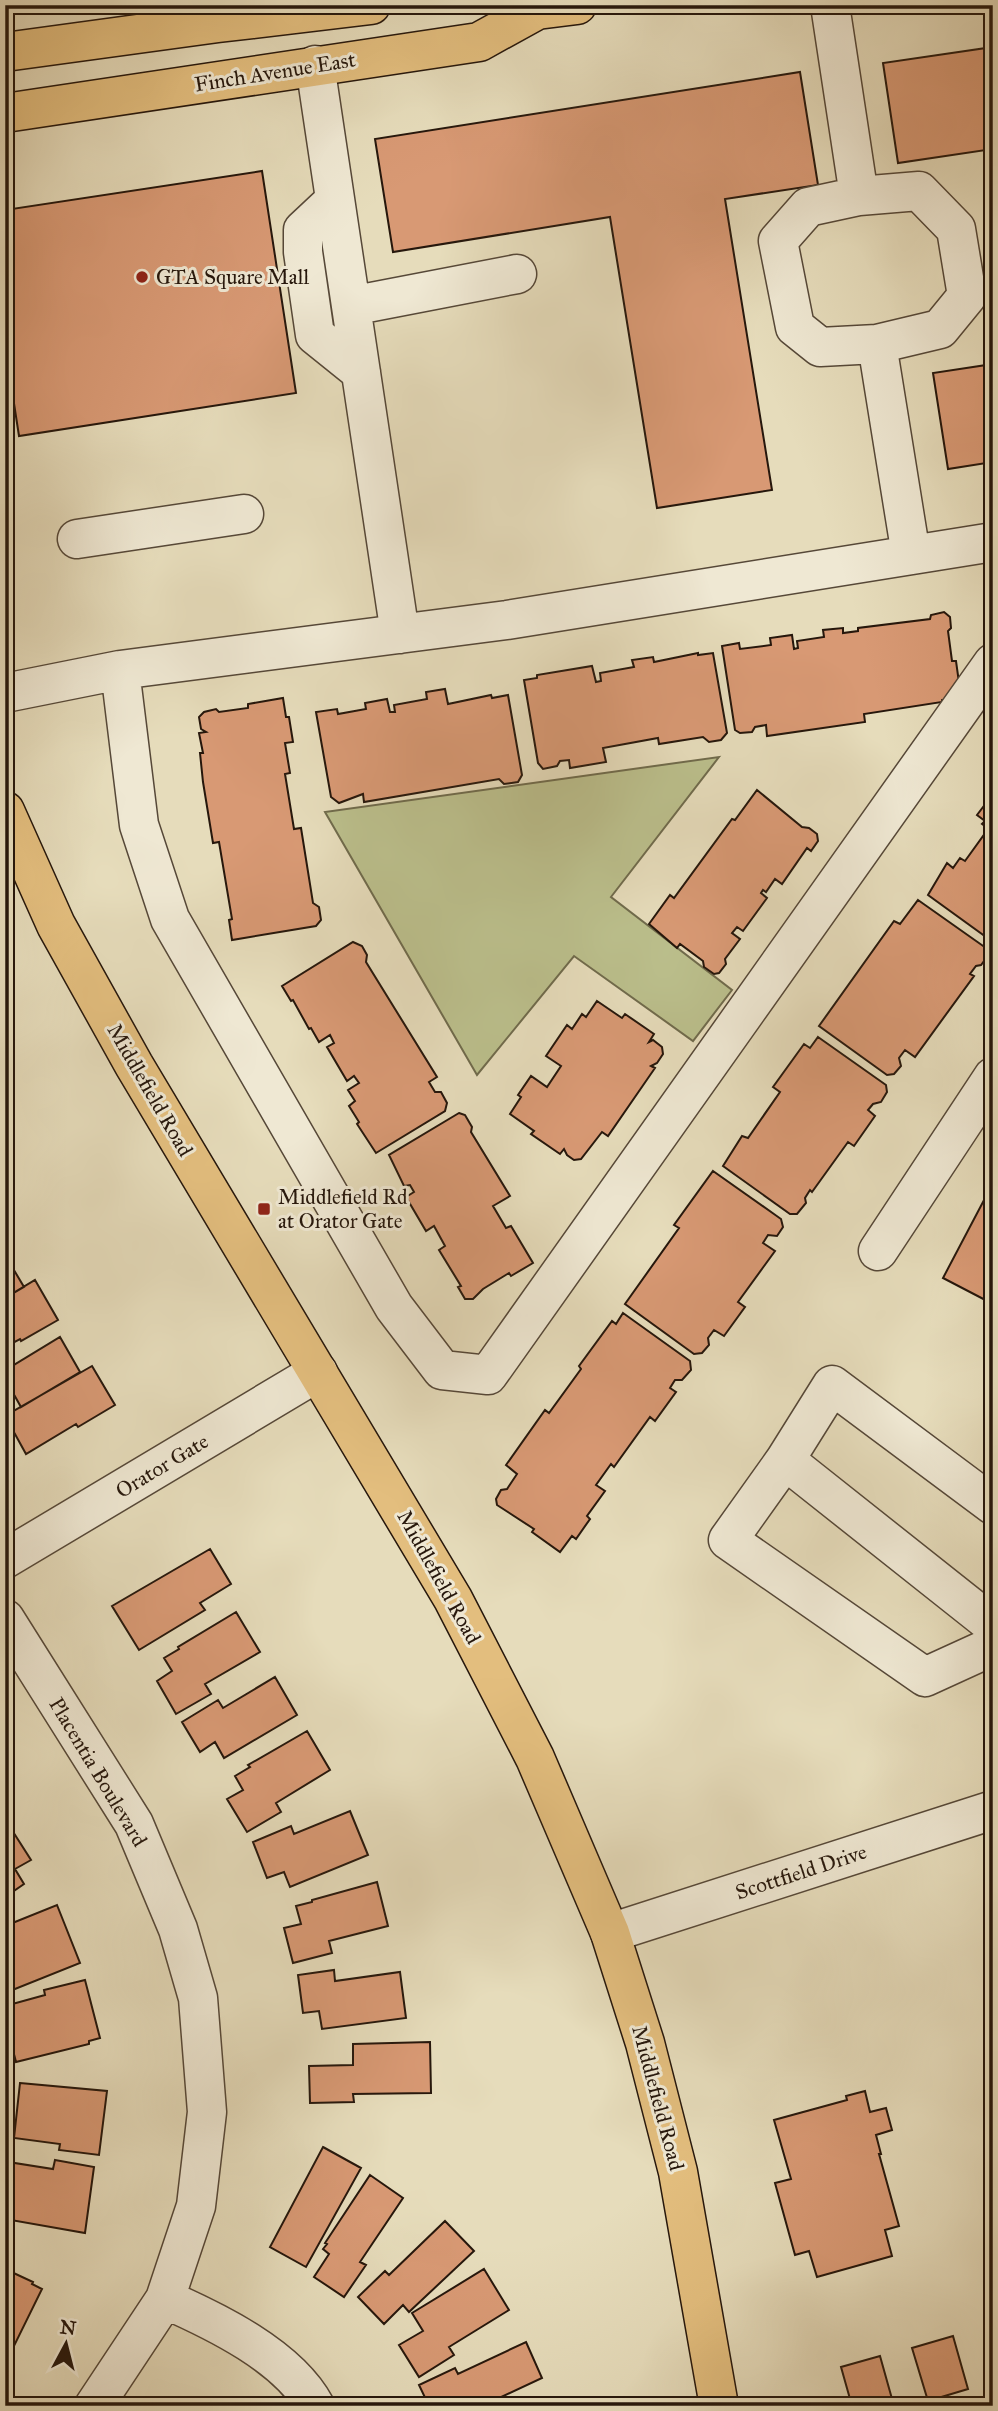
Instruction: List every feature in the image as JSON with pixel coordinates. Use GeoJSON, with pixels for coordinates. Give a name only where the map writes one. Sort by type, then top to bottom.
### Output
{"type":"FeatureCollection","features":[{"type":"Feature","properties":{"kind":"main road"},"geometry":{"type":"LineString","coordinates":[[5,52],[371,5]]}},
{"type":"Feature","properties":{"kind":"main road","name":"Finch Avenue East"},"geometry":{"type":"LineString","coordinates":[[5,113],[479,41],[530,7],[577,5]]}},
{"type":"Feature","properties":{"kind":"main road","name":"Middlefield Road"},"geometry":{"type":"LineString","coordinates":[[5,811],[56,925],[121,1042],[453,1599],[536,1758],[610,1933],[645,2043],[678,2172],[719,2406]]}},
{"type":"Feature","properties":{"kind":"street"},"geometry":{"type":"LineString","coordinates":[[830,5],[859,196]]}},
{"type":"Feature","properties":{"kind":"street"},"geometry":{"type":"LineString","coordinates":[[315,65],[400,634]]}},
{"type":"Feature","properties":{"kind":"street"},"geometry":{"type":"LineString","coordinates":[[919,191],[956,229],[967,296],[940,329],[877,344],[820,347],[795,327],[778,241],[808,207],[859,196],[919,191]]}},
{"type":"Feature","properties":{"kind":"street"},"geometry":{"type":"LineString","coordinates":[[335,200],[303,230],[303,253],[315,335],[361,372]]}},
{"type":"Feature","properties":{"kind":"street"},"geometry":{"type":"LineString","coordinates":[[351,306],[517,274]]}},
{"type":"Feature","properties":{"kind":"street"},"geometry":{"type":"LineString","coordinates":[[877,344],[911,555]]}},
{"type":"Feature","properties":{"kind":"street"},"geometry":{"type":"LineString","coordinates":[[77,539],[244,514]]}},
{"type":"Feature","properties":{"kind":"street"},"geometry":{"type":"LineString","coordinates":[[5,693],[120,670],[507,620],[993,542]]}},
{"type":"Feature","properties":{"kind":"street"},"geometry":{"type":"LineString","coordinates":[[120,670],[139,825],[170,919],[394,1307],[442,1370],[488,1376],[993,663]]}},
{"type":"Feature","properties":{"kind":"street"},"geometry":{"type":"LineString","coordinates":[[878,1251],[993,1077]]}},
{"type":"Feature","properties":{"kind":"street","name":"Orator Gate"},"geometry":{"type":"LineString","coordinates":[[5,1559],[318,1372]]}},
{"type":"Feature","properties":{"kind":"street"},"geometry":{"type":"LineString","coordinates":[[993,1505],[832,1385],[785,1461],[728,1540],[925,1677],[993,1646]]}},
{"type":"Feature","properties":{"kind":"street"},"geometry":{"type":"LineString","coordinates":[[785,1461],[993,1625]]}},
{"type":"Feature","properties":{"kind":"street","name":"Placentia Boulevard"},"geometry":{"type":"LineString","coordinates":[[5,1619],[134,1824],[178,1929],[198,1998],[207,2112],[196,2206],[165,2299],[94,2406]]}},
{"type":"Feature","properties":{"kind":"street","name":"Scottfield Drive"},"geometry":{"type":"LineString","coordinates":[[610,1933],[993,1810]]}},
{"type":"Feature","properties":{"kind":"street"},"geometry":{"type":"LineString","coordinates":[[165,2299],[254,2345],[285,2368],[305,2388],[315,2406]]}},
{"type":"Feature","properties":{"kind":"green space"},"geometry":{"type":"Polygon","coordinates":[[[719,757],[611,897],[732,990],[693,1041],[574,956],[477,1075],[325,812],[719,757]]]}},
{"type":"Feature","properties":{"kind":"building"},"geometry":{"type":"Polygon","coordinates":[[[993,47],[993,149],[898,163],[883,63],[993,47]]]}},
{"type":"Feature","properties":{"kind":"building"},"geometry":{"type":"Polygon","coordinates":[[[800,72],[818,185],[725,199],[772,490],[657,508],[610,217],[393,252],[375,139],[800,72]]]}},
{"type":"Feature","properties":{"kind":"building","name":"GTA Square Mall"},"geometry":{"type":"Polygon","coordinates":[[[262,171],[296,393],[19,436],[5,345],[5,210],[262,171]]]}},
{"type":"Feature","properties":{"kind":"building"},"geometry":{"type":"Polygon","coordinates":[[[993,364],[993,462],[948,469],[933,373],[993,364]]]}},
{"type":"Feature","properties":{"kind":"building"},"geometry":{"type":"Polygon","coordinates":[[[944,612],[950,617],[951,628],[948,631],[952,661],[956,661],[961,697],[864,714],[865,722],[767,736],[766,725],[755,727],[752,732],[740,733],[735,730],[722,646],[739,643],[740,649],[771,645],[770,638],[792,635],[794,649],[798,648],[797,641],[824,637],[823,630],[843,628],[843,633],[858,631],[858,628],[930,619],[931,615],[944,612]]]}},
{"type":"Feature","properties":{"kind":"building"},"geometry":{"type":"Polygon","coordinates":[[[698,653],[713,653],[727,733],[721,740],[709,742],[703,737],[659,744],[658,738],[603,748],[606,762],[570,768],[569,760],[560,761],[557,766],[543,769],[538,763],[524,680],[537,678],[537,675],[592,666],[596,682],[601,681],[600,673],[634,667],[632,660],[653,657],[654,662],[698,653]]]}},
{"type":"Feature","properties":{"kind":"building"},"geometry":{"type":"Polygon","coordinates":[[[445,689],[448,704],[491,695],[492,698],[508,695],[522,775],[518,782],[504,784],[499,779],[364,802],[363,794],[339,803],[331,797],[316,712],[337,709],[338,714],[366,709],[365,703],[387,699],[390,712],[395,712],[394,705],[427,699],[426,692],[445,689]]]}},
{"type":"Feature","properties":{"kind":"building"},"geometry":{"type":"Polygon","coordinates":[[[283,698],[293,742],[285,743],[290,773],[285,774],[294,829],[301,828],[313,903],[319,907],[321,920],[316,926],[232,940],[229,920],[232,919],[219,842],[213,843],[203,782],[200,753],[203,753],[199,733],[206,732],[201,729],[199,717],[204,712],[216,709],[219,712],[248,708],[248,704],[283,698]]]}},
{"type":"Feature","properties":{"kind":"building"},"geometry":{"type":"Polygon","coordinates":[[[757,790],[802,827],[817,834],[818,841],[811,851],[807,848],[782,884],[775,879],[766,892],[763,890],[761,893],[767,898],[743,931],[737,927],[732,933],[740,939],[725,959],[726,964],[719,973],[714,974],[704,967],[703,961],[680,944],[677,948],[649,924],[670,895],[674,898],[732,819],[735,820],[757,790]]]}},
{"type":"Feature","properties":{"kind":"building"},"geometry":{"type":"Polygon","coordinates":[[[993,794],[993,832],[982,824],[985,821],[977,815],[993,794]]]}},
{"type":"Feature","properties":{"kind":"building"},"geometry":{"type":"Polygon","coordinates":[[[986,832],[993,837],[993,942],[928,895],[947,863],[953,868],[960,858],[965,861],[986,832]]]}},
{"type":"Feature","properties":{"kind":"building"},"geometry":{"type":"Polygon","coordinates":[[[918,900],[986,948],[987,957],[970,974],[974,976],[915,1057],[905,1050],[899,1058],[901,1066],[894,1074],[887,1075],[819,1026],[894,921],[900,924],[918,900]]]}},
{"type":"Feature","properties":{"kind":"building"},"geometry":{"type":"Polygon","coordinates":[[[353,942],[362,946],[367,955],[366,962],[437,1077],[429,1082],[435,1092],[441,1092],[447,1103],[445,1111],[376,1153],[349,1106],[355,1101],[348,1090],[359,1083],[354,1076],[347,1081],[327,1047],[334,1043],[330,1035],[319,1042],[282,986],[353,942]]]}},
{"type":"Feature","properties":{"kind":"building"},"geometry":{"type":"Polygon","coordinates":[[[597,1001],[622,1018],[625,1014],[654,1034],[649,1042],[653,1040],[662,1047],[663,1054],[657,1063],[651,1066],[655,1068],[608,1136],[602,1132],[581,1159],[574,1160],[564,1149],[560,1154],[531,1134],[534,1131],[510,1114],[521,1097],[518,1095],[531,1076],[547,1087],[561,1066],[546,1056],[567,1025],[572,1029],[582,1014],[586,1017],[597,1001]]]}},
{"type":"Feature","properties":{"kind":"building"},"geometry":{"type":"Polygon","coordinates":[[[818,1037],[886,1085],[887,1092],[881,1102],[873,1104],[868,1110],[875,1116],[854,1146],[848,1142],[812,1192],[810,1190],[805,1198],[806,1203],[797,1214],[790,1214],[723,1166],[742,1136],[748,1138],[780,1092],[773,1087],[804,1044],[810,1048],[818,1037]]]}},
{"type":"Feature","properties":{"kind":"building"},"geometry":{"type":"Polygon","coordinates":[[[459,1113],[465,1115],[472,1127],[471,1132],[510,1196],[493,1206],[506,1228],[511,1226],[533,1263],[511,1276],[509,1273],[483,1289],[473,1299],[465,1299],[458,1287],[461,1286],[439,1250],[445,1246],[434,1226],[426,1231],[406,1197],[414,1192],[410,1185],[404,1186],[389,1155],[459,1113]]]}},
{"type":"Feature","properties":{"kind":"building"},"geometry":{"type":"Polygon","coordinates":[[[713,1171],[781,1219],[783,1227],[777,1236],[768,1235],[763,1243],[775,1251],[738,1302],[745,1307],[724,1336],[714,1330],[708,1338],[709,1345],[702,1353],[694,1354],[625,1304],[679,1228],[674,1225],[713,1171]]]}},
{"type":"Feature","properties":{"kind":"building"},"geometry":{"type":"Polygon","coordinates":[[[993,1183],[993,1304],[943,1278],[993,1183]]]}},
{"type":"Feature","properties":{"kind":"building"},"geometry":{"type":"Polygon","coordinates":[[[5,1255],[24,1287],[5,1298],[5,1255]]]}},
{"type":"Feature","properties":{"kind":"building"},"geometry":{"type":"Polygon","coordinates":[[[35,1280],[58,1320],[5,1347],[5,1298],[35,1280]]]}},
{"type":"Feature","properties":{"kind":"building"},"geometry":{"type":"Polygon","coordinates":[[[623,1313],[690,1361],[691,1370],[682,1380],[675,1380],[670,1388],[676,1392],[655,1421],[650,1417],[614,1467],[611,1464],[596,1485],[605,1491],[587,1516],[590,1519],[576,1539],[572,1536],[560,1552],[532,1532],[534,1529],[497,1505],[496,1499],[517,1474],[506,1465],[545,1410],[549,1413],[612,1321],[616,1324],[623,1313]]]}},
{"type":"Feature","properties":{"kind":"building"},"geometry":{"type":"Polygon","coordinates":[[[60,1337],[80,1372],[21,1407],[8,1384],[5,1385],[5,1361],[8,1359],[12,1366],[60,1337]]]}},
{"type":"Feature","properties":{"kind":"building"},"geometry":{"type":"Polygon","coordinates":[[[92,1366],[115,1405],[78,1427],[76,1424],[26,1454],[5,1416],[92,1366]]]}},
{"type":"Feature","properties":{"kind":"building"},"geometry":{"type":"Polygon","coordinates":[[[210,1549],[231,1584],[200,1603],[205,1610],[139,1650],[112,1606],[210,1549]]]}},
{"type":"Feature","properties":{"kind":"building"},"geometry":{"type":"Polygon","coordinates":[[[236,1612],[260,1652],[205,1684],[211,1694],[176,1714],[157,1681],[172,1671],[164,1658],[236,1612]]]}},
{"type":"Feature","properties":{"kind":"building"},"geometry":{"type":"Polygon","coordinates":[[[275,1677],[297,1715],[224,1758],[215,1742],[200,1752],[182,1722],[218,1700],[223,1708],[275,1677]]]}},
{"type":"Feature","properties":{"kind":"building"},"geometry":{"type":"Polygon","coordinates":[[[307,1731],[330,1770],[276,1803],[281,1812],[247,1832],[227,1799],[243,1790],[235,1776],[250,1767],[248,1765],[307,1731]]]}},
{"type":"Feature","properties":{"kind":"building"},"geometry":{"type":"Polygon","coordinates":[[[350,1811],[368,1855],[290,1887],[284,1872],[267,1878],[253,1842],[291,1826],[294,1834],[350,1811]]]}},
{"type":"Feature","properties":{"kind":"building"},"geometry":{"type":"Polygon","coordinates":[[[10,1827],[31,1860],[15,1869],[24,1884],[5,1897],[5,1830],[10,1827]]]}},
{"type":"Feature","properties":{"kind":"building"},"geometry":{"type":"Polygon","coordinates":[[[377,1882],[388,1926],[329,1941],[332,1953],[293,1963],[284,1928],[301,1924],[296,1906],[377,1882]]]}},
{"type":"Feature","properties":{"kind":"building"},"geometry":{"type":"Polygon","coordinates":[[[57,1905],[80,1963],[5,1993],[5,1926],[57,1905]]]}},
{"type":"Feature","properties":{"kind":"building"},"geometry":{"type":"Polygon","coordinates":[[[334,1970],[335,1981],[400,1972],[406,2018],[322,2029],[319,2011],[303,2013],[298,1975],[334,1970]]]}},
{"type":"Feature","properties":{"kind":"building"},"geometry":{"type":"Polygon","coordinates":[[[85,1980],[100,2038],[89,2041],[89,2044],[16,2062],[5,2019],[5,2006],[45,1995],[44,1990],[85,1980]]]}},
{"type":"Feature","properties":{"kind":"building"},"geometry":{"type":"Polygon","coordinates":[[[430,2042],[431,2093],[353,2094],[354,2102],[310,2103],[309,2066],[353,2065],[353,2044],[430,2042]]]}},
{"type":"Feature","properties":{"kind":"building"},"geometry":{"type":"Polygon","coordinates":[[[20,2083],[107,2091],[99,2155],[59,2150],[60,2144],[14,2138],[20,2083]]]}},
{"type":"Feature","properties":{"kind":"building"},"geometry":{"type":"Polygon","coordinates":[[[865,2091],[870,2112],[886,2108],[892,2130],[876,2135],[899,2226],[885,2230],[892,2256],[817,2277],[809,2251],[795,2255],[775,2183],[791,2179],[774,2120],[847,2100],[846,2096],[865,2091]]]}},
{"type":"Feature","properties":{"kind":"building"},"geometry":{"type":"Polygon","coordinates":[[[323,2147],[361,2168],[306,2267],[270,2247],[323,2147]]]}},
{"type":"Feature","properties":{"kind":"building"},"geometry":{"type":"Polygon","coordinates":[[[55,2160],[94,2167],[85,2233],[5,2219],[8,2162],[53,2169],[55,2160]]]}},
{"type":"Feature","properties":{"kind":"building"},"geometry":{"type":"Polygon","coordinates":[[[370,2175],[403,2198],[360,2262],[366,2265],[344,2297],[314,2277],[329,2254],[323,2249],[327,2244],[325,2243],[370,2175]]]}},
{"type":"Feature","properties":{"kind":"building"},"geometry":{"type":"Polygon","coordinates":[[[445,2221],[474,2251],[409,2312],[403,2305],[384,2324],[358,2297],[385,2271],[389,2275],[445,2221]]]}},
{"type":"Feature","properties":{"kind":"building"},"geometry":{"type":"Polygon","coordinates":[[[5,2269],[42,2289],[13,2348],[5,2344],[5,2269]]]}},
{"type":"Feature","properties":{"kind":"building"},"geometry":{"type":"Polygon","coordinates":[[[484,2269],[509,2310],[449,2347],[454,2355],[419,2377],[399,2345],[423,2331],[412,2313],[484,2269]]]}},
{"type":"Feature","properties":{"kind":"building"},"geometry":{"type":"Polygon","coordinates":[[[953,2336],[968,2389],[928,2401],[912,2348],[953,2336]]]}},
{"type":"Feature","properties":{"kind":"building"},"geometry":{"type":"Polygon","coordinates":[[[526,2342],[542,2378],[482,2406],[429,2406],[419,2385],[455,2368],[458,2374],[526,2342]]]}},
{"type":"Feature","properties":{"kind":"building"},"geometry":{"type":"Polygon","coordinates":[[[880,2356],[894,2406],[852,2406],[841,2367],[880,2356]]]}},
{"type":"Feature","properties":{"kind":"place","name":"GTA Square Mall"},"geometry":{"type":"Point","coordinates":[142,277]}},
{"type":"Feature","properties":{"kind":"place","name":"Middlefield Rd at Orator Gate"},"geometry":{"type":"Point","coordinates":[264,1209]}}]}
